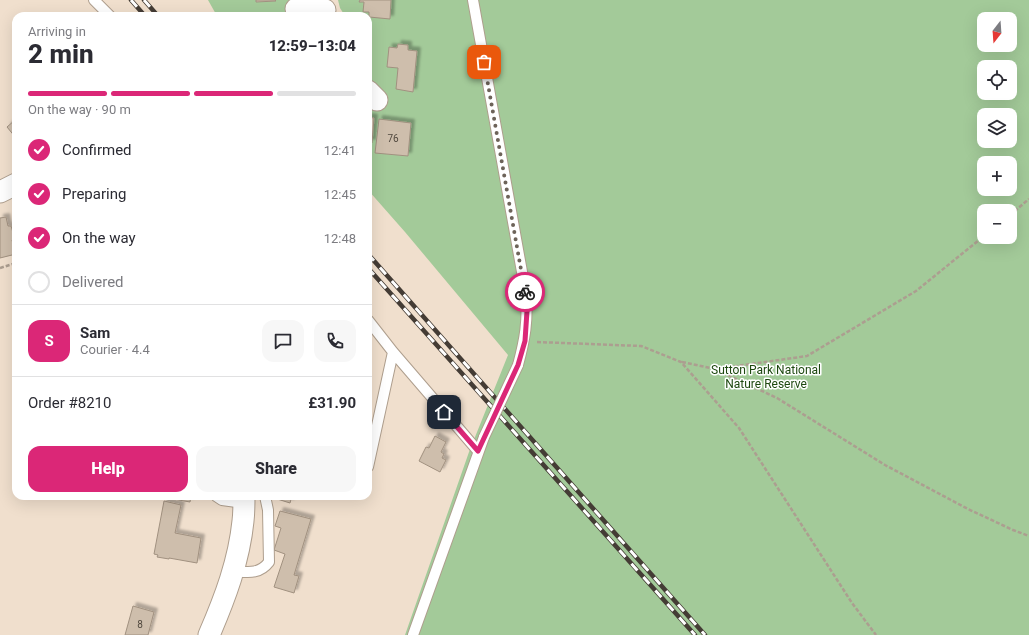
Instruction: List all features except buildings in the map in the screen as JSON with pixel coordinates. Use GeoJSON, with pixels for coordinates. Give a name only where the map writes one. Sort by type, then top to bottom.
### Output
{"type":"FeatureCollection","features":[{"type":"Feature","properties":{"kind":"street"},"geometry":{"type":"LineString","coordinates":[[296,10],[327,9]]}},
{"type":"Feature","properties":{"kind":"street"},"geometry":{"type":"LineString","coordinates":[[0,192],[12,186]]}},
{"type":"Feature","properties":{"kind":"street"},"geometry":{"type":"LineString","coordinates":[[209,635],[226,594],[233,571],[244,520],[244,500]]}},
{"type":"Feature","properties":{"kind":"lane"},"geometry":{"type":"LineString","coordinates":[[94,0],[106,12]]}},
{"type":"Feature","properties":{"kind":"lane"},"geometry":{"type":"LineString","coordinates":[[413,635],[478,451],[518,365],[525,341],[527,311],[526,294],[473,0]]}},
{"type":"Feature","properties":{"kind":"lane"},"geometry":{"type":"LineString","coordinates":[[372,325],[393,352],[478,451]]}},
{"type":"Feature","properties":{"kind":"lane"},"geometry":{"type":"LineString","coordinates":[[372,449],[393,352]]}},
{"type":"Feature","properties":{"kind":"lane"},"geometry":{"type":"LineString","coordinates":[[222,500],[244,500]]}},
{"type":"Feature","properties":{"kind":"lane"},"geometry":{"type":"LineString","coordinates":[[233,571],[254,573],[265,567],[269,562],[268,510],[266,500]]}},
{"type":"Feature","properties":{"kind":"path"},"geometry":{"type":"LineString","coordinates":[[1017,209],[1029,200]]}},
{"type":"Feature","properties":{"kind":"path"},"geometry":{"type":"LineString","coordinates":[[715,369],[807,356],[916,291],[977,242]]}},
{"type":"Feature","properties":{"kind":"path"},"geometry":{"type":"LineString","coordinates":[[0,268],[12,264]]}},
{"type":"Feature","properties":{"kind":"path"},"geometry":{"type":"LineString","coordinates":[[525,341],[641,346],[681,362],[715,369],[777,398],[885,465],[968,509],[1029,536]]}},
{"type":"Feature","properties":{"kind":"path"},"geometry":{"type":"LineString","coordinates":[[681,362],[739,428],[852,604],[876,635]]}},
{"type":"Feature","properties":{"kind":"green space"},"geometry":{"type":"Polygon","coordinates":[[[208,0],[289,0],[288,12],[215,12],[208,0]]]}},
{"type":"Feature","properties":{"kind":"green space","name":"Sutton Park National Nature Reserve"},"geometry":{"type":"Polygon","coordinates":[[[338,0],[1029,0],[1029,635],[405,635],[469,452],[508,355],[372,195],[372,12],[342,12],[338,0]]]}},
{"type":"Feature","properties":{"kind":"railway"},"geometry":{"type":"LineString","coordinates":[[131,0],[142,12]]}},
{"type":"Feature","properties":{"kind":"railway"},"geometry":{"type":"LineString","coordinates":[[144,0],[154,12]]}},
{"type":"Feature","properties":{"kind":"railway"},"geometry":{"type":"LineString","coordinates":[[372,259],[705,635]]}},
{"type":"Feature","properties":{"kind":"railway"},"geometry":{"type":"LineString","coordinates":[[372,272],[695,635]]}},
{"type":"Feature","properties":{"kind":"way so far"},"geometry":{"type":"LineString","coordinates":[[484,62],[525,292]]}},
{"type":"Feature","properties":{"kind":"route"},"geometry":{"type":"LineString","coordinates":[[444,412],[478,451],[518,365],[525,341],[527,311],[525,292]]}}]}
